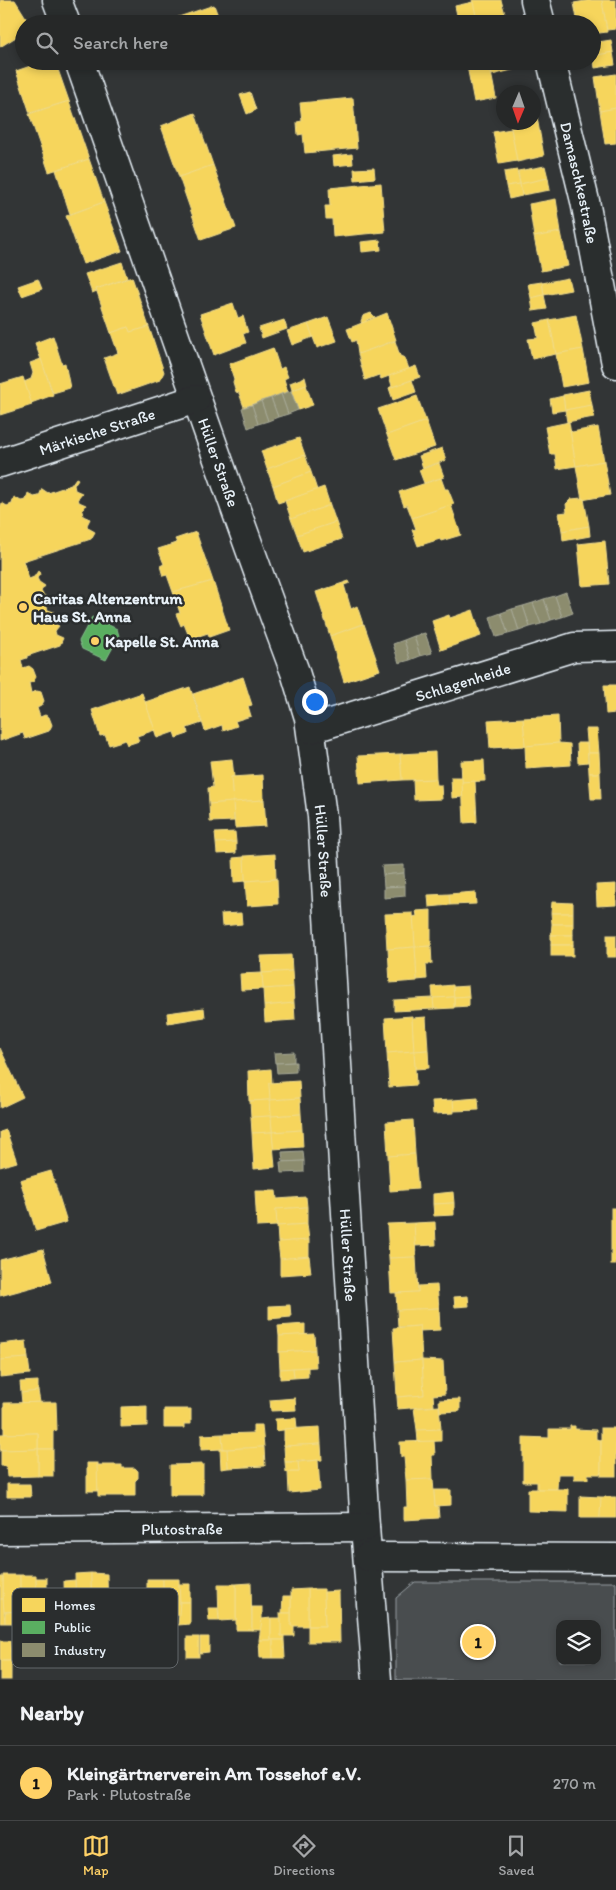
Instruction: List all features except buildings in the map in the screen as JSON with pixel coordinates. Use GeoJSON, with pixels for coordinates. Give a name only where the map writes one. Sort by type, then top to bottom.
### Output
{"type":"FeatureCollection","features":[{"type":"Feature","properties":{"kind":"street"},"geometry":{"type":"LineString","coordinates":[[58,0],[63,15]]}},
{"type":"Feature","properties":{"kind":"street"},"geometry":{"type":"LineString","coordinates":[[535,0],[539,15]]}},
{"type":"Feature","properties":{"kind":"street","name":"Hüller Straße"},"geometry":{"type":"LineString","coordinates":[[82,70],[196,399],[295,672],[311,729],[322,816],[365,1527],[377,1680]]}},
{"type":"Feature","properties":{"kind":"street","name":"Damaschkestraße"},"geometry":{"type":"LineString","coordinates":[[553,70],[585,201],[616,364]]}},
{"type":"Feature","properties":{"kind":"street","name":"Märkische Straße"},"geometry":{"type":"LineString","coordinates":[[0,463],[196,399]]}},
{"type":"Feature","properties":{"kind":"street","name":"Schlagenheide"},"geometry":{"type":"LineString","coordinates":[[311,729],[574,647],[616,646]]}},
{"type":"Feature","properties":{"kind":"street","name":"Plutostraße"},"geometry":{"type":"LineString","coordinates":[[0,1530],[365,1527]]}},
{"type":"Feature","properties":{"kind":"street"},"geometry":{"type":"LineString","coordinates":[[368,1557],[616,1558]]}},
{"type":"Feature","properties":{"kind":"shaded area"},"geometry":{"type":"Polygon","coordinates":[[[415,1582],[616,1582],[616,1680],[396,1680],[396,1598],[415,1582]]]}},
{"type":"Feature","properties":{"kind":"place","name":"Caritas Altenzentrum Haus St. Anna"},"geometry":{"type":"Point","coordinates":[23,607]}},
{"type":"Feature","properties":{"kind":"place","name":"Kapelle St. Anna"},"geometry":{"type":"Point","coordinates":[95,641]}},
{"type":"Feature","properties":{"kind":"place","name":"Kleingärtnerverein Am Tossehof e.V."},"geometry":{"type":"Point","coordinates":[478,1642]}}]}
